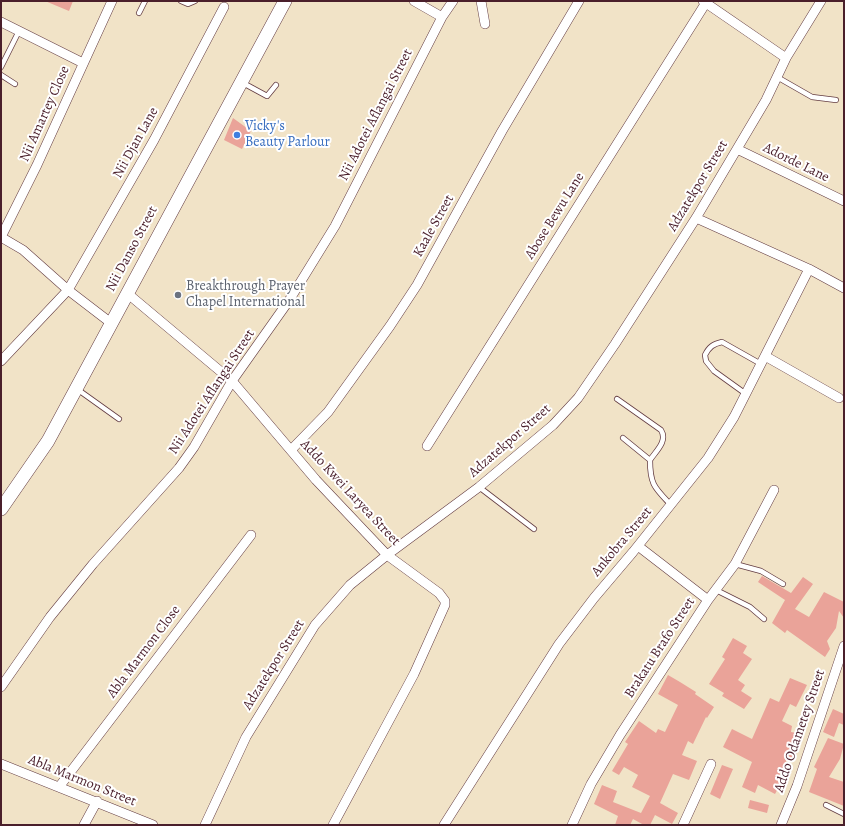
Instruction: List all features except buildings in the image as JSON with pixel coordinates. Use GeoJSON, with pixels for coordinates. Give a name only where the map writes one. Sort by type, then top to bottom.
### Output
{"type":"FeatureCollection","features":[{"type":"Feature","properties":{"kind":"street","name":"Nii Amartey Close"},"geometry":{"type":"LineString","coordinates":[[1,237],[37,165],[112,1]]}},
{"type":"Feature","properties":{"kind":"street","name":"Nii Danso Street"},"geometry":{"type":"LineString","coordinates":[[1,509],[48,441],[285,1]]}},
{"type":"Feature","properties":{"kind":"street"},"geometry":{"type":"LineString","coordinates":[[414,1],[442,17]]}},
{"type":"Feature","properties":{"kind":"street","name":"Nii Adotei Aflangai Street"},"geometry":{"type":"LineString","coordinates":[[1,686],[50,617],[92,564],[179,468],[194,447],[232,382],[290,299],[335,226],[442,17],[453,1]]}},
{"type":"Feature","properties":{"kind":"street"},"geometry":{"type":"LineString","coordinates":[[481,1],[485,24]]}},
{"type":"Feature","properties":{"kind":"street","name":"Kaale Street"},"geometry":{"type":"LineString","coordinates":[[291,450],[328,412],[409,297],[502,131],[579,1]]}},
{"type":"Feature","properties":{"kind":"street","name":"Adzatekpor Street"},"geometry":{"type":"LineString","coordinates":[[205,825],[246,737],[315,625],[350,585],[386,555],[479,487],[554,425],[578,398],[615,344],[696,218],[737,149],[786,58],[821,1]]}},
{"type":"Feature","properties":{"kind":"street"},"geometry":{"type":"LineString","coordinates":[[705,2],[786,58]]}},
{"type":"Feature","properties":{"kind":"street","name":"Abose Bewu Lane"},"geometry":{"type":"LineString","coordinates":[[427,446],[705,2]]}},
{"type":"Feature","properties":{"kind":"street","name":"Nii Djan Lane"},"geometry":{"type":"LineString","coordinates":[[1,361],[68,290],[154,140],[223,4]]}},
{"type":"Feature","properties":{"kind":"street"},"geometry":{"type":"LineString","coordinates":[[1,22],[83,63]]}},
{"type":"Feature","properties":{"kind":"street","name":"Adorde Lane"},"geometry":{"type":"LineString","coordinates":[[737,149],[844,201]]}},
{"type":"Feature","properties":{"kind":"street"},"geometry":{"type":"LineString","coordinates":[[696,218],[809,269],[844,288]]}},
{"type":"Feature","properties":{"kind":"street"},"geometry":{"type":"LineString","coordinates":[[1,237],[22,250],[68,290],[111,322]]}},
{"type":"Feature","properties":{"kind":"street","name":"Ankobra Street"},"geometry":{"type":"LineString","coordinates":[[444,825],[560,644],[594,598],[638,546],[708,458],[746,394],[809,269]]}},
{"type":"Feature","properties":{"kind":"street","name":"Addo Kwei Laryea Street"},"geometry":{"type":"LineString","coordinates":[[127,293],[232,382],[316,480],[386,555],[439,593],[445,601],[445,605],[414,674],[335,824]]}},
{"type":"Feature","properties":{"kind":"street"},"geometry":{"type":"LineString","coordinates":[[763,360],[838,398]]}},
{"type":"Feature","properties":{"kind":"street","name":"Brakatu Brafo Street"},"geometry":{"type":"LineString","coordinates":[[572,825],[591,784],[620,735],[708,600],[736,564],[774,490]]}},
{"type":"Feature","properties":{"kind":"street","name":"Abla Marmon Close"},"geometry":{"type":"LineString","coordinates":[[59,787],[251,535]]}},
{"type":"Feature","properties":{"kind":"street"},"geometry":{"type":"LineString","coordinates":[[638,546],[708,600]]}},
{"type":"Feature","properties":{"kind":"street","name":"Addo Odametey Street"},"geometry":{"type":"LineString","coordinates":[[781,825],[797,786],[844,646]]}},
{"type":"Feature","properties":{"kind":"street","name":"Abla Marmon Street"},"geometry":{"type":"LineString","coordinates":[[1,764],[97,801],[153,825]]}},
{"type":"Feature","properties":{"kind":"street"},"geometry":{"type":"LineString","coordinates":[[683,825],[711,764]]}},
{"type":"Feature","properties":{"kind":"street"},"geometry":{"type":"LineString","coordinates":[[84,825],[97,801]]}},
{"type":"Feature","properties":{"kind":"lane"},"geometry":{"type":"LineString","coordinates":[[138,14],[145,1]]}},
{"type":"Feature","properties":{"kind":"lane"},"geometry":{"type":"LineString","coordinates":[[181,1],[188,4],[195,1]]}},
{"type":"Feature","properties":{"kind":"lane"},"geometry":{"type":"LineString","coordinates":[[1,67],[19,31]]}},
{"type":"Feature","properties":{"kind":"lane"},"geometry":{"type":"LineString","coordinates":[[1,75],[15,84]]}},
{"type":"Feature","properties":{"kind":"lane"},"geometry":{"type":"LineString","coordinates":[[777,77],[812,97],[836,100]]}},
{"type":"Feature","properties":{"kind":"lane"},"geometry":{"type":"LineString","coordinates":[[241,82],[267,96],[276,86]]}},
{"type":"Feature","properties":{"kind":"lane"},"geometry":{"type":"LineString","coordinates":[[746,394],[710,366],[706,361],[705,355],[708,348],[714,344],[722,342],[763,360]]}},
{"type":"Feature","properties":{"kind":"lane"},"geometry":{"type":"LineString","coordinates":[[77,389],[119,419]]}},
{"type":"Feature","properties":{"kind":"lane"},"geometry":{"type":"LineString","coordinates":[[617,399],[661,430],[664,436],[663,441],[650,460],[650,478],[656,490],[671,505]]}},
{"type":"Feature","properties":{"kind":"lane"},"geometry":{"type":"LineString","coordinates":[[623,438],[650,460]]}},
{"type":"Feature","properties":{"kind":"lane"},"geometry":{"type":"LineString","coordinates":[[479,487],[534,529]]}},
{"type":"Feature","properties":{"kind":"lane"},"geometry":{"type":"LineString","coordinates":[[736,564],[761,571],[783,584]]}},
{"type":"Feature","properties":{"kind":"lane"},"geometry":{"type":"LineString","coordinates":[[716,590],[750,607],[764,619]]}},
{"type":"Feature","properties":{"kind":"lane"},"geometry":{"type":"LineString","coordinates":[[826,806],[844,814]]}},
{"type":"Feature","properties":{"kind":"place","name":"Vicky's Beauty Parlour"},"geometry":{"type":"Point","coordinates":[237,135]}},
{"type":"Feature","properties":{"kind":"place","name":"Breakthrough Prayer Chapel International"},"geometry":{"type":"Point","coordinates":[178,295]}}]}
